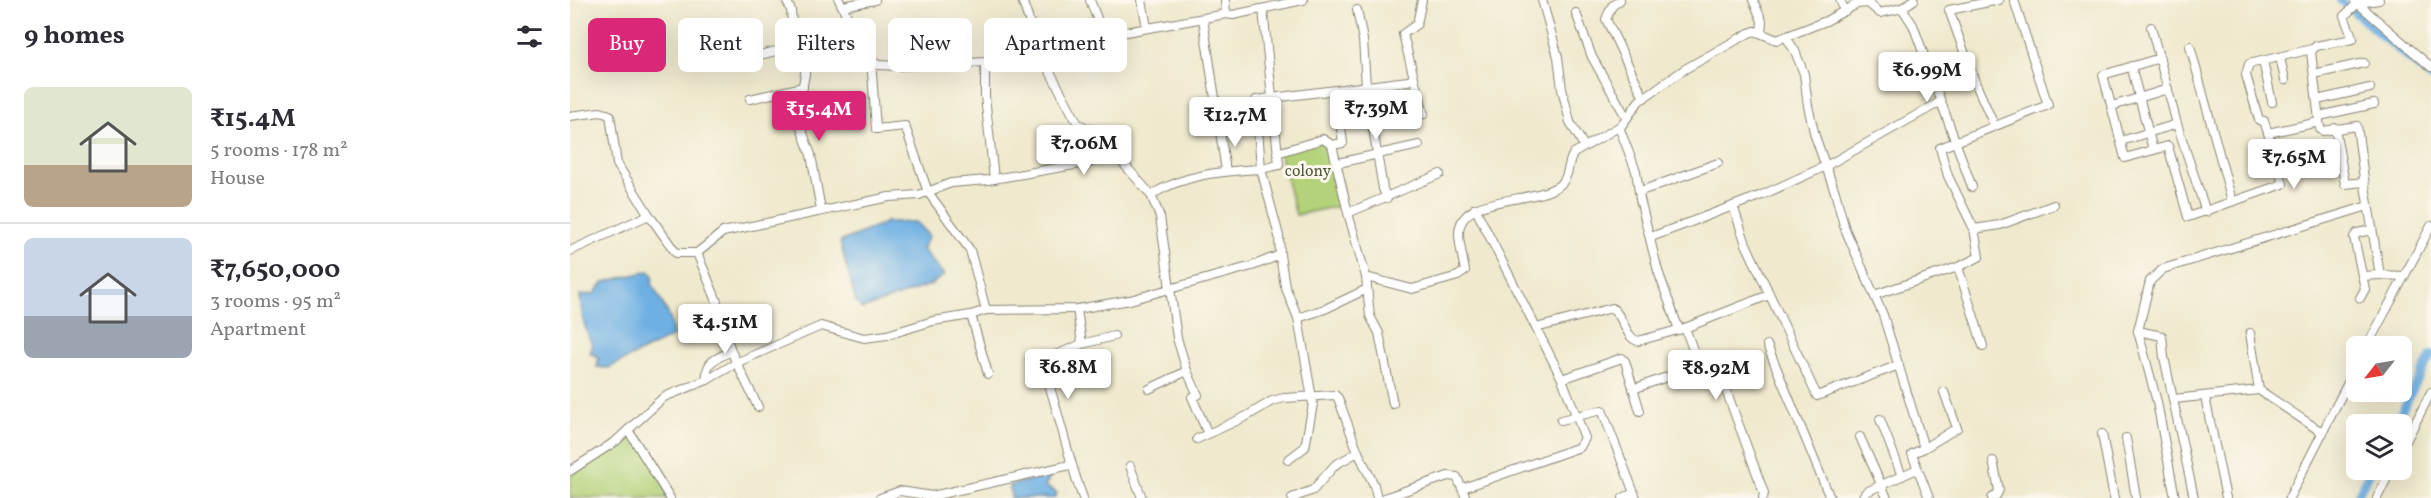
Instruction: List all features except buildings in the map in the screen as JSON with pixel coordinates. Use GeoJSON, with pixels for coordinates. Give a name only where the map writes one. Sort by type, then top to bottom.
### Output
{"type":"FeatureCollection","features":[{"type":"Feature","properties":{"kind":"street"},"geometry":{"type":"LineString","coordinates":[[786,0],[792,18]]}},
{"type":"Feature","properties":{"kind":"street"},"geometry":{"type":"LineString","coordinates":[[848,18],[841,3],[875,0]]}},
{"type":"Feature","properties":{"kind":"street"},"geometry":{"type":"LineString","coordinates":[[1022,0],[1028,18]]}},
{"type":"Feature","properties":{"kind":"street"},"geometry":{"type":"LineString","coordinates":[[1090,0],[1097,18]]}},
{"type":"Feature","properties":{"kind":"street"},"geometry":{"type":"LineString","coordinates":[[1142,0],[1147,28]]}},
{"type":"Feature","properties":{"kind":"street"},"geometry":{"type":"LineString","coordinates":[[1225,0],[1226,14]]}},
{"type":"Feature","properties":{"kind":"street"},"geometry":{"type":"LineString","coordinates":[[1127,32],[1226,14],[1233,15],[1303,0]]}},
{"type":"Feature","properties":{"kind":"street"},"geometry":{"type":"LineString","coordinates":[[1422,0],[1417,24],[1403,34],[1424,114]]}},
{"type":"Feature","properties":{"kind":"street"},"geometry":{"type":"LineString","coordinates":[[1542,0],[1558,57],[1562,89],[1570,122],[1584,146]]}},
{"type":"Feature","properties":{"kind":"street"},"geometry":{"type":"LineString","coordinates":[[1620,0],[1612,6],[1606,20],[1644,98]]}},
{"type":"Feature","properties":{"kind":"street"},"geometry":{"type":"LineString","coordinates":[[1753,0],[1762,21],[1761,33]]}},
{"type":"Feature","properties":{"kind":"street"},"geometry":{"type":"LineString","coordinates":[[1840,0],[1845,11]]}},
{"type":"Feature","properties":{"kind":"street"},"geometry":{"type":"LineString","coordinates":[[1366,277],[1412,289],[1458,276],[1465,271],[1459,232],[1462,221],[1475,208],[1524,198],[1556,187],[1567,176],[1571,157],[1584,146],[1619,127],[1635,105],[1686,69],[1749,33],[1755,31],[1774,39],[1786,37],[1864,2],[1880,13],[1902,8],[1914,0]]}},
{"type":"Feature","properties":{"kind":"street"},"geometry":{"type":"LineString","coordinates":[[1994,125],[1975,82],[1949,10],[1999,0]]}},
{"type":"Feature","properties":{"kind":"street"},"geometry":{"type":"LineString","coordinates":[[1874,295],[1958,267],[1979,257],[1974,229],[1948,176],[1940,148],[2048,105],[2014,0]]}},
{"type":"Feature","properties":{"kind":"street"},"geometry":{"type":"LineString","coordinates":[[2160,58],[2103,75],[2125,158],[2169,146],[2188,217],[2283,184],[2264,122],[2259,120],[2246,75],[2249,64],[2353,39],[2344,16],[2356,2],[2379,0]]}},
{"type":"Feature","properties":{"kind":"street"},"geometry":{"type":"LineString","coordinates":[[2356,2],[2431,67]]}},
{"type":"Feature","properties":{"kind":"street"},"geometry":{"type":"LineString","coordinates":[[1902,8],[1913,25],[1972,187]]}},
{"type":"Feature","properties":{"kind":"street"},"geometry":{"type":"LineString","coordinates":[[1152,195],[1168,185],[1188,178],[1279,165],[1263,9]]}},
{"type":"Feature","properties":{"kind":"street"},"geometry":{"type":"LineString","coordinates":[[1357,10],[1363,40],[1366,86],[1383,189],[1387,198]]}},
{"type":"Feature","properties":{"kind":"street"},"geometry":{"type":"LineString","coordinates":[[1576,13],[1592,57],[1626,117]]}},
{"type":"Feature","properties":{"kind":"street"},"geometry":{"type":"LineString","coordinates":[[1203,19],[1226,171]]}},
{"type":"Feature","properties":{"kind":"street"},"geometry":{"type":"LineString","coordinates":[[2151,27],[2177,124],[2206,212]]}},
{"type":"Feature","properties":{"kind":"street"},"geometry":{"type":"LineString","coordinates":[[1786,37],[1795,51],[1804,74],[1815,136],[1845,230],[1883,315],[1924,448]]}},
{"type":"Feature","properties":{"kind":"street"},"geometry":{"type":"LineString","coordinates":[[2190,46],[2232,201]]}},
{"type":"Feature","properties":{"kind":"street"},"geometry":{"type":"LineString","coordinates":[[2312,49],[2320,129],[2323,131],[2357,126],[2380,275]]}},
{"type":"Feature","properties":{"kind":"street"},"geometry":{"type":"LineString","coordinates":[[2280,57],[2285,80]]}},
{"type":"Feature","properties":{"kind":"street"},"geometry":{"type":"LineString","coordinates":[[2263,61],[2272,102]]}},
{"type":"Feature","properties":{"kind":"street"},"geometry":{"type":"LineString","coordinates":[[876,63],[899,66],[984,63]]}},
{"type":"Feature","properties":{"kind":"street"},"geometry":{"type":"LineString","coordinates":[[2314,74],[2364,63]]}},
{"type":"Feature","properties":{"kind":"street"},"geometry":{"type":"LineString","coordinates":[[2131,66],[2153,150]]}},
{"type":"Feature","properties":{"kind":"street"},"geometry":{"type":"LineString","coordinates":[[805,72],[797,117],[811,155],[820,210]]}},
{"type":"Feature","properties":{"kind":"street"},"geometry":{"type":"LineString","coordinates":[[872,72],[876,129],[905,126],[928,192],[970,250],[986,310]]}},
{"type":"Feature","properties":{"kind":"street"},"geometry":{"type":"LineString","coordinates":[[985,72],[994,179]]}},
{"type":"Feature","properties":{"kind":"street"},"geometry":{"type":"LineString","coordinates":[[1050,72],[1078,124],[1095,131],[1108,141],[1152,195],[1160,217],[1176,338],[1186,371],[1198,395],[1192,397],[1208,434]]}},
{"type":"Feature","properties":{"kind":"street"},"geometry":{"type":"LineString","coordinates":[[1288,460],[1305,447],[1313,404],[1298,318],[1285,286],[1279,236],[1262,169],[1257,100],[1408,81],[1414,78]]}},
{"type":"Feature","properties":{"kind":"street"},"geometry":{"type":"LineString","coordinates":[[750,99],[803,87]]}},
{"type":"Feature","properties":{"kind":"street"},"geometry":{"type":"LineString","coordinates":[[2112,106],[2168,88]]}},
{"type":"Feature","properties":{"kind":"street"},"geometry":{"type":"LineString","coordinates":[[2317,100],[2370,88]]}},
{"type":"Feature","properties":{"kind":"street"},"geometry":{"type":"LineString","coordinates":[[1332,145],[1343,142],[1336,90]]}},
{"type":"Feature","properties":{"kind":"street"},"geometry":{"type":"LineString","coordinates":[[1651,237],[1733,207],[1826,166],[1940,102]]}},
{"type":"Feature","properties":{"kind":"street"},"geometry":{"type":"LineString","coordinates":[[2268,134],[2374,104]]}},
{"type":"Feature","properties":{"kind":"street"},"geometry":{"type":"LineString","coordinates":[[570,116],[600,112],[610,115],[617,164],[676,253],[697,253],[723,232],[888,196],[920,195],[951,183],[994,179],[1091,162],[1113,149]]}},
{"type":"Feature","properties":{"kind":"street"},"geometry":{"type":"LineString","coordinates":[[2121,141],[2177,124]]}},
{"type":"Feature","properties":{"kind":"street"},"geometry":{"type":"LineString","coordinates":[[1619,127],[1636,171],[1641,191],[1640,199],[1658,271],[1699,366]]}},
{"type":"Feature","properties":{"kind":"street"},"geometry":{"type":"LineString","coordinates":[[2336,129],[2345,184],[2364,182]]}},
{"type":"Feature","properties":{"kind":"street"},"geometry":{"type":"LineString","coordinates":[[1278,153],[1323,139],[1332,145],[1366,277],[1370,316],[1379,333],[1393,404]]}},
{"type":"Feature","properties":{"kind":"street"},"geometry":{"type":"LineString","coordinates":[[1338,163],[1419,145]]}},
{"type":"Feature","properties":{"kind":"street"},"geometry":{"type":"LineString","coordinates":[[1641,191],[1718,163]]}},
{"type":"Feature","properties":{"kind":"street"},"geometry":{"type":"LineString","coordinates":[[1348,213],[1440,174]]}},
{"type":"Feature","properties":{"kind":"street"},"geometry":{"type":"LineString","coordinates":[[1974,229],[2000,225],[2054,205]]}},
{"type":"Feature","properties":{"kind":"street"},"geometry":{"type":"LineString","coordinates":[[2175,498],[2157,402],[2139,331],[2150,281],[2163,269],[2368,206]]}},
{"type":"Feature","properties":{"kind":"street"},"geometry":{"type":"LineString","coordinates":[[1733,207],[1746,244],[1817,396],[1899,365]]}},
{"type":"Feature","properties":{"kind":"street"},"geometry":{"type":"LineString","coordinates":[[1463,488],[1580,447],[1585,438],[1562,379],[1475,208]]}},
{"type":"Feature","properties":{"kind":"street"},"geometry":{"type":"LineString","coordinates":[[570,251],[649,215]]}},
{"type":"Feature","properties":{"kind":"street"},"geometry":{"type":"LineString","coordinates":[[2372,336],[2431,226]]}},
{"type":"Feature","properties":{"kind":"street"},"geometry":{"type":"LineString","coordinates":[[2360,298],[2365,289],[2354,237],[2357,234],[2372,231]]}},
{"type":"Feature","properties":{"kind":"street"},"geometry":{"type":"LineString","coordinates":[[697,253],[716,299],[731,351],[758,407]]}},
{"type":"Feature","properties":{"kind":"street"},"geometry":{"type":"LineString","coordinates":[[570,471],[616,441],[664,398],[707,380],[738,362],[821,326],[864,338],[887,335],[933,321],[971,315],[986,310],[1077,309],[1130,300],[1252,266],[1280,255]]}},
{"type":"Feature","properties":{"kind":"street"},"geometry":{"type":"LineString","coordinates":[[1958,267],[1983,345]]}},
{"type":"Feature","properties":{"kind":"street"},"geometry":{"type":"LineString","coordinates":[[2362,276],[2404,276]]}},
{"type":"Feature","properties":{"kind":"street"},"geometry":{"type":"LineString","coordinates":[[1298,318],[1325,309],[1367,289]]}},
{"type":"Feature","properties":{"kind":"street"},"geometry":{"type":"LineString","coordinates":[[1536,328],[1609,308],[1616,310],[1622,316],[1634,341],[1682,329],[1769,295]]}},
{"type":"Feature","properties":{"kind":"street"},"geometry":{"type":"LineString","coordinates":[[1077,309],[1082,344]]}},
{"type":"Feature","properties":{"kind":"street"},"geometry":{"type":"LineString","coordinates":[[971,315],[988,374]]}},
{"type":"Feature","properties":{"kind":"street"},"geometry":{"type":"LineString","coordinates":[[2139,331],[2162,336],[2164,357],[2194,498]]}},
{"type":"Feature","properties":{"kind":"street"},"geometry":{"type":"LineString","coordinates":[[2250,333],[2260,383],[2259,390]]}},
{"type":"Feature","properties":{"kind":"street"},"geometry":{"type":"LineString","coordinates":[[1083,498],[1070,465],[1054,397],[1041,361],[1082,344],[1114,336]]}},
{"type":"Feature","properties":{"kind":"street"},"geometry":{"type":"LineString","coordinates":[[1767,345],[1820,480],[1830,498]]}},
{"type":"Feature","properties":{"kind":"street"},"geometry":{"type":"LineString","coordinates":[[707,380],[706,369],[709,364],[731,351]]}},
{"type":"Feature","properties":{"kind":"street"},"geometry":{"type":"LineString","coordinates":[[1562,379],[1622,358],[1625,361],[1640,411]]}},
{"type":"Feature","properties":{"kind":"street"},"geometry":{"type":"LineString","coordinates":[[1633,389],[1699,366],[1716,363],[1764,493],[1763,498]]}},
{"type":"Feature","properties":{"kind":"street"},"geometry":{"type":"LineString","coordinates":[[1149,389],[1186,371]]}},
{"type":"Feature","properties":{"kind":"street"},"geometry":{"type":"LineString","coordinates":[[2289,498],[2346,387]]}},
{"type":"Feature","properties":{"kind":"street"},"geometry":{"type":"LineString","coordinates":[[2174,399],[2259,390],[2278,405],[2289,409],[2323,433]]}},
{"type":"Feature","properties":{"kind":"street"},"geometry":{"type":"LineString","coordinates":[[1929,498],[1912,454],[1957,428],[1944,392]]}},
{"type":"Feature","properties":{"kind":"street"},"geometry":{"type":"LineString","coordinates":[[2412,429],[2431,392]]}},
{"type":"Feature","properties":{"kind":"street"},"geometry":{"type":"LineString","coordinates":[[1197,439],[1247,416],[1272,401],[1284,398],[1335,395],[1374,485],[1377,498]]}},
{"type":"Feature","properties":{"kind":"street"},"geometry":{"type":"LineString","coordinates":[[2205,397],[2226,498]]}},
{"type":"Feature","properties":{"kind":"street"},"geometry":{"type":"LineString","coordinates":[[1561,420],[1602,410],[1635,496],[1623,498]]}},
{"type":"Feature","properties":{"kind":"street"},"geometry":{"type":"LineString","coordinates":[[1880,419],[1902,476]]}},
{"type":"Feature","properties":{"kind":"street"},"geometry":{"type":"LineString","coordinates":[[628,430],[670,498]]}},
{"type":"Feature","properties":{"kind":"street"},"geometry":{"type":"LineString","coordinates":[[2102,434],[2114,498]]}},
{"type":"Feature","properties":{"kind":"street"},"geometry":{"type":"LineString","coordinates":[[1860,437],[1887,498]]}},
{"type":"Feature","properties":{"kind":"street"},"geometry":{"type":"LineString","coordinates":[[2126,438],[2136,498]]}},
{"type":"Feature","properties":{"kind":"street"},"geometry":{"type":"LineString","coordinates":[[1292,498],[1313,490],[1335,465],[1358,452]]}},
{"type":"Feature","properties":{"kind":"street"},"geometry":{"type":"LineString","coordinates":[[1992,498],[1999,490],[1993,461]]}},
{"type":"Feature","properties":{"kind":"street"},"geometry":{"type":"LineString","coordinates":[[880,498],[900,491],[933,497],[1070,465]]}},
{"type":"Feature","properties":{"kind":"street"},"geometry":{"type":"LineString","coordinates":[[1130,466],[1142,498]]}},
{"type":"Feature","properties":{"kind":"street"},"geometry":{"type":"LineString","coordinates":[[1862,498],[1866,492],[1917,469]]}},
{"type":"Feature","properties":{"kind":"street"},"geometry":{"type":"LineString","coordinates":[[1384,498],[1448,476],[1457,477],[1466,498]]}},
{"type":"Feature","properties":{"kind":"street"},"geometry":{"type":"LineString","coordinates":[[2377,498],[2386,480]]}},
{"type":"Feature","properties":{"kind":"green space","name":"colony"},"geometry":{"type":"Polygon","coordinates":[[[1325,138],[1339,206],[1296,215],[1279,151],[1325,138]]]}},
{"type":"Feature","properties":{"kind":"green space"},"geometry":{"type":"Polygon","coordinates":[[[633,425],[644,442],[669,498],[570,498],[570,477],[617,442],[633,425]]]}},
{"type":"Feature","properties":{"kind":"water"},"geometry":{"type":"Polygon","coordinates":[[[887,222],[916,222],[929,236],[922,249],[944,275],[932,284],[862,309],[856,302],[840,242],[887,222]]]}},
{"type":"Feature","properties":{"kind":"water"},"geometry":{"type":"Polygon","coordinates":[[[649,271],[653,276],[652,284],[670,317],[673,336],[608,368],[597,367],[599,357],[590,353],[593,346],[584,321],[580,295],[594,294],[604,282],[649,271]]]}},
{"type":"Feature","properties":{"kind":"water"},"geometry":{"type":"Polygon","coordinates":[[[1051,475],[1045,486],[1057,493],[1054,498],[1011,498],[1010,485],[1051,475]]]}},
{"type":"Feature","properties":{"kind":"waterway"},"geometry":{"type":"LineString","coordinates":[[2340,0],[2431,78]]}},
{"type":"Feature","properties":{"kind":"waterway"},"geometry":{"type":"LineString","coordinates":[[2400,414],[2431,355]]}},
{"type":"Feature","properties":{"kind":"waterway"},"geometry":{"type":"LineString","coordinates":[[2356,498],[2366,480]]}}]}
